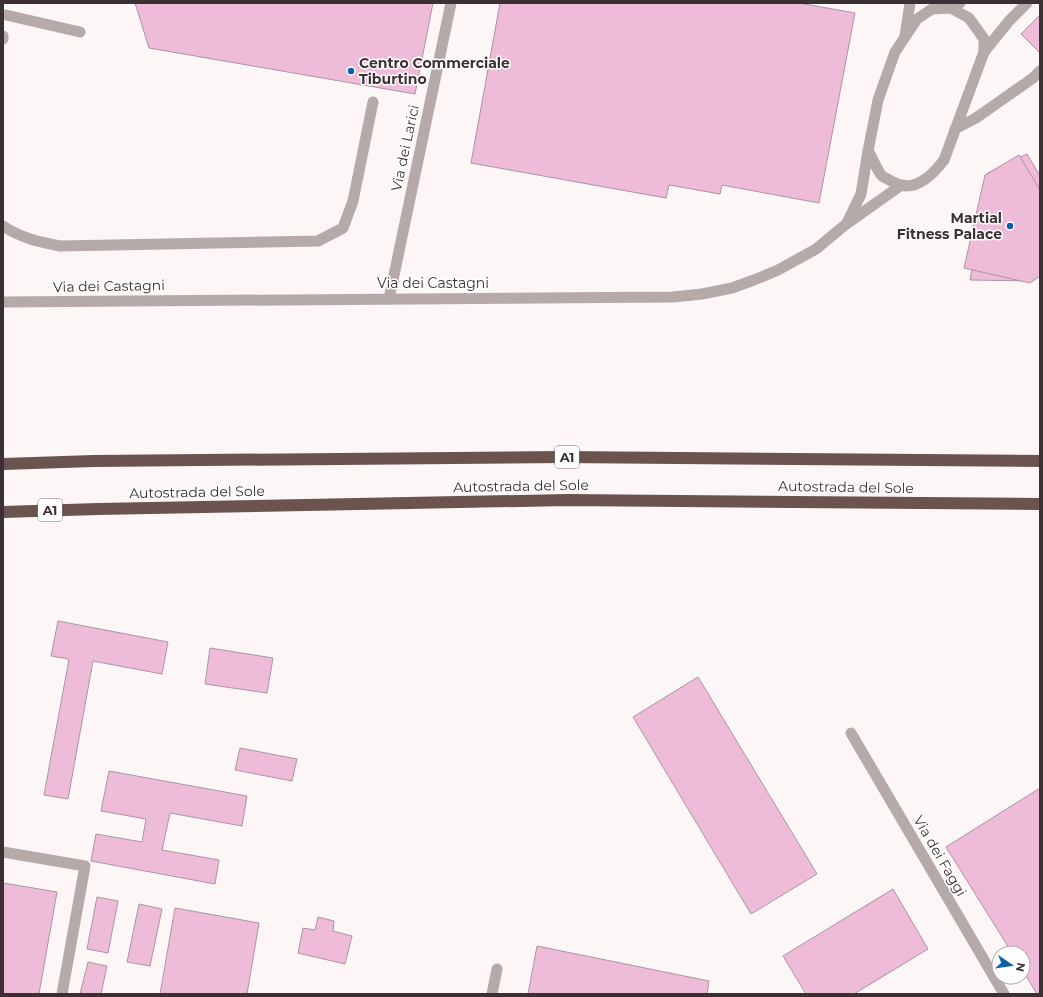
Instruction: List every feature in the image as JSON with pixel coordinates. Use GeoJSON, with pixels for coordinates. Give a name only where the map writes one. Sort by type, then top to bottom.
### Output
{"type":"FeatureCollection","features":[{"type":"Feature","properties":{"kind":"highway","name":"Autostrada del Sole"},"geometry":{"type":"LineString","coordinates":[[3,464],[94,461],[564,457],[1040,461]]}},
{"type":"Feature","properties":{"kind":"highway","name":"Autostrada del Sole"},"geometry":{"type":"LineString","coordinates":[[3,512],[567,500],[1040,504]]}},
{"type":"Feature","properties":{"kind":"street","name":"Via dei Larici"},"geometry":{"type":"LineString","coordinates":[[389,299],[451,3]]}},
{"type":"Feature","properties":{"kind":"street"},"geometry":{"type":"LineString","coordinates":[[905,36],[910,3]]}},
{"type":"Feature","properties":{"kind":"street","name":"Via dei Castagni"},"geometry":{"type":"LineString","coordinates":[[3,302],[673,297],[702,294],[732,288],[778,270],[816,249],[900,186],[913,185],[924,180],[935,172],[944,160],[984,52],[1009,21],[1027,3]]}},
{"type":"Feature","properties":{"kind":"street","name":"Via dei Castagni"},"geometry":{"type":"LineString","coordinates":[[845,226],[861,194],[878,100],[895,52],[917,19],[932,9],[953,5],[969,18],[984,39],[984,52]]}},
{"type":"Feature","properties":{"kind":"street"},"geometry":{"type":"LineString","coordinates":[[6,15],[80,32]]}},
{"type":"Feature","properties":{"kind":"street"},"geometry":{"type":"LineString","coordinates":[[955,129],[976,118],[1033,78],[1040,71]]}},
{"type":"Feature","properties":{"kind":"street"},"geometry":{"type":"LineString","coordinates":[[3,226],[12,232],[28,238],[60,246],[318,241],[343,228],[353,200],[372,102]]}},
{"type":"Feature","properties":{"kind":"street"},"geometry":{"type":"LineString","coordinates":[[868,151],[882,176],[900,186]]}},
{"type":"Feature","properties":{"kind":"street","name":"Via dei Faggi"},"geometry":{"type":"LineString","coordinates":[[851,733],[1004,994]]}},
{"type":"Feature","properties":{"kind":"street"},"geometry":{"type":"LineString","coordinates":[[3,852],[85,866],[62,994]]}},
{"type":"Feature","properties":{"kind":"street"},"geometry":{"type":"LineString","coordinates":[[492,994],[497,969]]}},
{"type":"Feature","properties":{"kind":"building","name":"Centro Commerciale Tiburtino"},"geometry":{"type":"Polygon","coordinates":[[[135,3],[433,3],[415,94],[149,48],[135,3]]]}},
{"type":"Feature","properties":{"kind":"building"},"geometry":{"type":"Polygon","coordinates":[[[500,3],[799,3],[855,13],[819,203],[722,185],[720,194],[669,185],[666,198],[471,163],[500,3]]]}},
{"type":"Feature","properties":{"kind":"building"},"geometry":{"type":"Polygon","coordinates":[[[1040,15],[1040,53],[1021,34],[1040,15]]]}},
{"type":"Feature","properties":{"kind":"building","name":"Martial Fitness Palace"},"geometry":{"type":"Polygon","coordinates":[[[1027,154],[1040,176],[1040,276],[1032,281],[970,280],[988,173],[1027,154]]]}},
{"type":"Feature","properties":{"kind":"building","name":"Martial Fitness Palace"},"geometry":{"type":"Polygon","coordinates":[[[1019,155],[1040,190],[1040,276],[1030,283],[964,268],[985,175],[1019,155]]]}},
{"type":"Feature","properties":{"kind":"building"},"geometry":{"type":"Polygon","coordinates":[[[58,621],[168,642],[162,674],[93,661],[68,799],[44,795],[69,659],[51,656],[58,621]]]}},
{"type":"Feature","properties":{"kind":"building"},"geometry":{"type":"Polygon","coordinates":[[[210,648],[273,658],[267,693],[205,684],[210,648]]]}},
{"type":"Feature","properties":{"kind":"building"},"geometry":{"type":"Polygon","coordinates":[[[698,677],[817,874],[751,914],[633,717],[698,677]]]}},
{"type":"Feature","properties":{"kind":"building"},"geometry":{"type":"Polygon","coordinates":[[[240,748],[297,759],[292,781],[235,770],[240,748]]]}},
{"type":"Feature","properties":{"kind":"building"},"geometry":{"type":"Polygon","coordinates":[[[109,771],[247,796],[242,826],[170,813],[162,850],[219,860],[215,884],[91,861],[96,834],[142,842],[146,819],[101,811],[109,771]]]}},
{"type":"Feature","properties":{"kind":"building"},"geometry":{"type":"Polygon","coordinates":[[[1040,788],[1040,994],[1037,994],[1031,984],[1031,945],[1007,945],[946,847],[1040,788]]]}},
{"type":"Feature","properties":{"kind":"building"},"geometry":{"type":"Polygon","coordinates":[[[3,883],[57,892],[39,994],[3,994],[3,883]]]}},
{"type":"Feature","properties":{"kind":"building"},"geometry":{"type":"Polygon","coordinates":[[[893,889],[928,949],[854,994],[806,994],[783,956],[893,889]]]}},
{"type":"Feature","properties":{"kind":"building"},"geometry":{"type":"Polygon","coordinates":[[[97,897],[118,901],[108,953],[87,949],[97,897]]]}},
{"type":"Feature","properties":{"kind":"building"},"geometry":{"type":"Polygon","coordinates":[[[139,904],[162,909],[150,966],[127,962],[139,904]]]}},
{"type":"Feature","properties":{"kind":"building"},"geometry":{"type":"Polygon","coordinates":[[[175,908],[259,923],[247,994],[160,994],[175,908]]]}},
{"type":"Feature","properties":{"kind":"building"},"geometry":{"type":"Polygon","coordinates":[[[318,917],[334,921],[333,931],[352,936],[345,964],[298,953],[303,928],[315,930],[318,917]]]}},
{"type":"Feature","properties":{"kind":"building"},"geometry":{"type":"Polygon","coordinates":[[[537,946],[709,981],[707,994],[528,994],[537,946]]]}},
{"type":"Feature","properties":{"kind":"building"},"geometry":{"type":"Polygon","coordinates":[[[88,962],[107,966],[101,994],[80,994],[88,962]]]}},
{"type":"Feature","properties":{"kind":"place","name":"Centro Commerciale Tiburtino"},"geometry":{"type":"Point","coordinates":[351,71]}},
{"type":"Feature","properties":{"kind":"place","name":"Martial Fitness Palace"},"geometry":{"type":"Point","coordinates":[1010,226]}}]}
